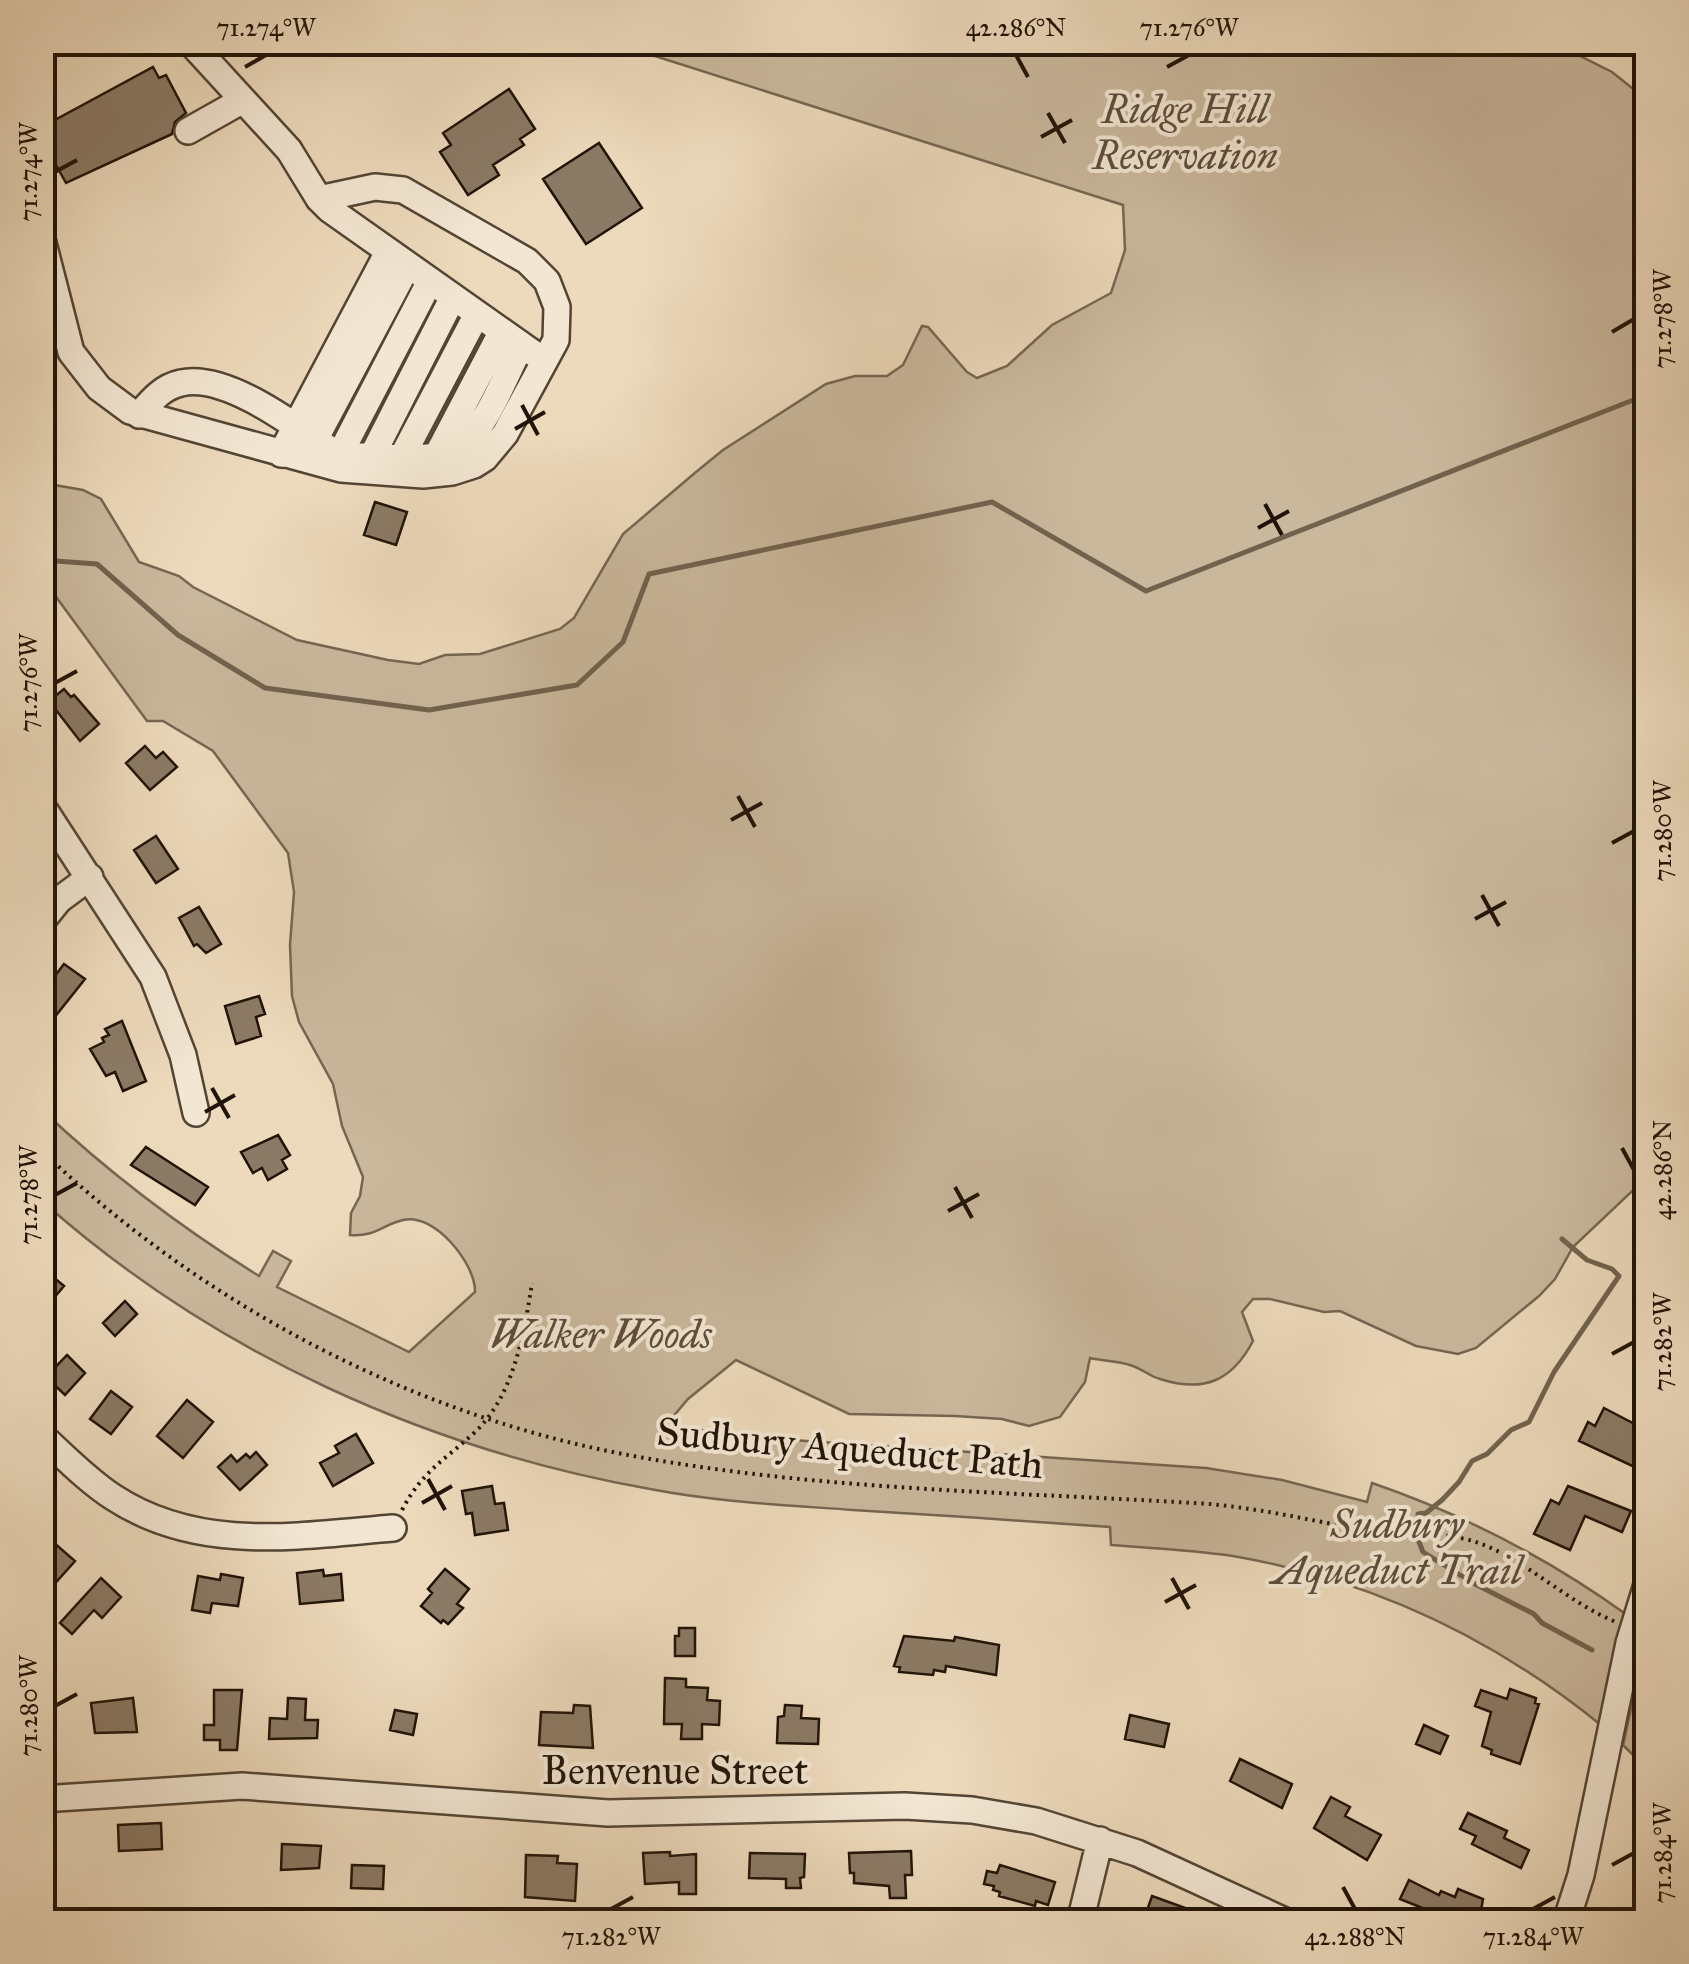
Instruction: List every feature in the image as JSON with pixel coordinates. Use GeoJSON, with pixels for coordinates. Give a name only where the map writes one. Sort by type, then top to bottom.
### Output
{"type":"FeatureCollection","features":[{"type":"Feature","properties":{"kind":"street"},"geometry":{"type":"LineString","coordinates":[[190,42],[289,150],[319,199],[545,362]]}},
{"type":"Feature","properties":{"kind":"street"},"geometry":{"type":"LineString","coordinates":[[188,132],[242,100]]}},
{"type":"Feature","properties":{"kind":"street"},"geometry":{"type":"LineString","coordinates":[[138,415],[167,388],[198,382],[245,397],[299,444],[367,464],[432,474],[486,458],[505,434],[556,340],[557,307],[547,281],[527,261],[411,194],[374,187],[319,199]]}},
{"type":"Feature","properties":{"kind":"street"},"geometry":{"type":"LineString","coordinates":[[42,239],[74,357],[106,395],[138,415],[299,444],[367,464],[402,456],[437,455],[457,449],[472,436],[511,338]]}},
{"type":"Feature","properties":{"kind":"street"},"geometry":{"type":"LineString","coordinates":[[299,444],[398,259]]}},
{"type":"Feature","properties":{"kind":"street"},"geometry":{"type":"LineString","coordinates":[[338,456],[430,281]]}},
{"type":"Feature","properties":{"kind":"street"},"geometry":{"type":"LineString","coordinates":[[367,464],[454,297]]}},
{"type":"Feature","properties":{"kind":"street"},"geometry":{"type":"LineString","coordinates":[[402,456],[477,314]]}},
{"type":"Feature","properties":{"kind":"street"},"geometry":{"type":"LineString","coordinates":[[42,806],[146,964],[166,1004],[183,1054],[196,1113]]}},
{"type":"Feature","properties":{"kind":"street"},"geometry":{"type":"LineString","coordinates":[[42,921],[59,900],[90,878]]}},
{"type":"Feature","properties":{"kind":"street"},"geometry":{"type":"LineString","coordinates":[[42,1436],[116,1499],[144,1514],[187,1528],[258,1538],[393,1528]]}},
{"type":"Feature","properties":{"kind":"street"},"geometry":{"type":"LineString","coordinates":[[1566,1922],[1581,1875],[1632,1630],[1646,1588]]}},
{"type":"Feature","properties":{"kind":"street","name":"Benvenue Street"},"geometry":{"type":"LineString","coordinates":[[42,1799],[242,1786],[608,1813],[924,1806],[1019,1817],[1100,1840],[1170,1866],[1287,1922]]}},
{"type":"Feature","properties":{"kind":"street"},"geometry":{"type":"LineString","coordinates":[[1080,1922],[1100,1840]]}},
{"type":"Feature","properties":{"kind":"path","name":"Sudbury Aqueduct Path"},"geometry":{"type":"LineString","coordinates":[[42,1151],[160,1252],[253,1311],[391,1381],[488,1418],[596,1448],[729,1472],[1210,1504],[1312,1518],[1362,1530],[1462,1537],[1504,1555],[1603,1617],[1632,1630]]}},
{"type":"Feature","properties":{"kind":"path"},"geometry":{"type":"LineString","coordinates":[[393,1528],[417,1482],[488,1418],[512,1371],[526,1325],[532,1283]]}},
{"type":"Feature","properties":{"kind":"green space"},"geometry":{"type":"Polygon","coordinates":[[[614,43],[1554,43],[1612,72],[1646,99],[1646,1178],[1573,1247],[1555,1279],[1539,1296],[1476,1348],[1458,1354],[1416,1346],[1340,1311],[1324,1312],[1270,1299],[1253,1299],[1242,1312],[1253,1341],[1226,1374],[1190,1385],[1156,1378],[1130,1365],[1090,1358],[1085,1382],[1060,1417],[1029,1426],[1002,1419],[849,1414],[736,1360],[688,1399],[666,1425],[747,1437],[1206,1468],[1282,1480],[1367,1502],[1372,1483],[1505,1540],[1627,1615],[1602,1726],[1518,1666],[1429,1617],[1334,1580],[1284,1567],[1218,1554],[1111,1545],[1110,1527],[777,1505],[675,1493],[485,1449],[326,1387],[250,1348],[108,1255],[42,1201],[42,1110],[119,1177],[230,1257],[259,1276],[273,1251],[291,1261],[277,1287],[409,1352],[475,1292],[461,1255],[427,1224],[403,1220],[372,1232],[350,1235],[351,1213],[360,1196],[363,1177],[342,1126],[333,1084],[299,1022],[292,996],[294,892],[288,853],[213,751],[163,721],[147,721],[43,579],[43,483],[83,490],[101,499],[139,562],[179,576],[297,640],[419,664],[445,655],[480,654],[560,629],[574,618],[623,534],[696,472],[723,450],[826,384],[855,376],[887,376],[903,365],[922,326],[928,327],[967,372],[977,378],[1007,366],[1052,325],[1111,293],[1125,250],[1123,205],[614,43]]]}},
{"type":"Feature","properties":{"kind":"green space"},"geometry":{"type":"Polygon","coordinates":[[[1646,1641],[1646,1768],[1623,1745],[1646,1641]]]}},
{"type":"Feature","properties":{"kind":"building"},"geometry":{"type":"Polygon","coordinates":[[[153,67],[159,78],[166,75],[186,113],[175,122],[172,134],[66,183],[42,140],[42,127],[153,67]]]}},
{"type":"Feature","properties":{"kind":"building"},"geometry":{"type":"Polygon","coordinates":[[[509,89],[535,129],[520,139],[524,145],[493,165],[499,175],[468,195],[440,152],[451,145],[443,133],[509,89]]]}},
{"type":"Feature","properties":{"kind":"building"},"geometry":{"type":"Polygon","coordinates":[[[599,143],[642,208],[586,244],[543,179],[599,143]]]}},
{"type":"Feature","properties":{"kind":"building"},"geometry":{"type":"Polygon","coordinates":[[[375,502],[407,512],[396,545],[364,535],[375,502]]]}},
{"type":"Feature","properties":{"kind":"building"},"geometry":{"type":"Polygon","coordinates":[[[64,689],[99,724],[80,741],[49,701],[64,689]]]}},
{"type":"Feature","properties":{"kind":"building"},"geometry":{"type":"Polygon","coordinates":[[[145,746],[156,758],[163,752],[177,767],[150,790],[126,763],[145,746]]]}},
{"type":"Feature","properties":{"kind":"building"},"geometry":{"type":"Polygon","coordinates":[[[156,836],[178,869],[156,883],[134,850],[156,836]]]}},
{"type":"Feature","properties":{"kind":"building"},"geometry":{"type":"Polygon","coordinates":[[[199,907],[221,944],[206,953],[197,944],[194,946],[179,918],[199,907]]]}},
{"type":"Feature","properties":{"kind":"building"},"geometry":{"type":"Polygon","coordinates":[[[64,964],[85,979],[42,1033],[42,993],[64,964]]]}},
{"type":"Feature","properties":{"kind":"building"},"geometry":{"type":"Polygon","coordinates":[[[259,996],[265,1014],[256,1017],[261,1036],[236,1044],[225,1006],[259,996]]]}},
{"type":"Feature","properties":{"kind":"building"},"geometry":{"type":"Polygon","coordinates":[[[122,1021],[146,1081],[123,1091],[115,1072],[106,1076],[90,1049],[104,1042],[102,1038],[109,1035],[105,1029],[122,1021]]]}},
{"type":"Feature","properties":{"kind":"building"},"geometry":{"type":"Polygon","coordinates":[[[278,1135],[290,1155],[282,1160],[287,1169],[268,1180],[262,1168],[253,1173],[241,1152],[278,1135]]]}},
{"type":"Feature","properties":{"kind":"building"},"geometry":{"type":"Polygon","coordinates":[[[146,1147],[208,1187],[195,1205],[131,1165],[146,1147]]]}},
{"type":"Feature","properties":{"kind":"building"},"geometry":{"type":"Polygon","coordinates":[[[42,1268],[64,1286],[42,1312],[42,1268]]]}},
{"type":"Feature","properties":{"kind":"building"},"geometry":{"type":"Polygon","coordinates":[[[125,1301],[137,1314],[115,1336],[103,1323],[125,1301]]]}},
{"type":"Feature","properties":{"kind":"building"},"geometry":{"type":"Polygon","coordinates":[[[67,1355],[85,1373],[65,1395],[46,1377],[67,1355]]]}},
{"type":"Feature","properties":{"kind":"building"},"geometry":{"type":"Polygon","coordinates":[[[111,1391],[132,1407],[111,1434],[90,1419],[111,1391]]]}},
{"type":"Feature","properties":{"kind":"building"},"geometry":{"type":"Polygon","coordinates":[[[187,1400],[213,1422],[183,1458],[157,1436],[187,1400]]]}},
{"type":"Feature","properties":{"kind":"building"},"geometry":{"type":"Polygon","coordinates":[[[1604,1408],[1646,1430],[1646,1459],[1641,1470],[1579,1441],[1588,1422],[1595,1426],[1604,1408]]]}},
{"type":"Feature","properties":{"kind":"building"},"geometry":{"type":"Polygon","coordinates":[[[356,1434],[373,1463],[333,1486],[320,1463],[339,1453],[335,1446],[356,1434]]]}},
{"type":"Feature","properties":{"kind":"building"},"geometry":{"type":"Polygon","coordinates":[[[256,1452],[267,1465],[240,1490],[218,1467],[231,1455],[237,1462],[256,1452]]]}},
{"type":"Feature","properties":{"kind":"building"},"geometry":{"type":"Polygon","coordinates":[[[492,1486],[495,1504],[504,1503],[508,1530],[475,1535],[472,1513],[466,1514],[462,1491],[492,1486]]]}},
{"type":"Feature","properties":{"kind":"building"},"geometry":{"type":"Polygon","coordinates":[[[1568,1486],[1631,1511],[1622,1532],[1585,1516],[1570,1550],[1534,1534],[1551,1500],[1559,1504],[1568,1486]]]}},
{"type":"Feature","properties":{"kind":"building"},"geometry":{"type":"Polygon","coordinates":[[[53,1542],[75,1561],[50,1589],[42,1582],[42,1554],[53,1542]]]}},
{"type":"Feature","properties":{"kind":"building"},"geometry":{"type":"Polygon","coordinates":[[[445,1569],[469,1589],[457,1604],[463,1608],[448,1624],[443,1620],[441,1623],[421,1606],[432,1593],[428,1589],[445,1569]]]}},
{"type":"Feature","properties":{"kind":"building"},"geometry":{"type":"Polygon","coordinates":[[[323,1570],[324,1576],[341,1574],[343,1600],[300,1604],[297,1573],[323,1570]]]}},
{"type":"Feature","properties":{"kind":"building"},"geometry":{"type":"Polygon","coordinates":[[[221,1574],[243,1578],[238,1606],[212,1603],[210,1613],[192,1610],[198,1576],[220,1580],[221,1574]]]}},
{"type":"Feature","properties":{"kind":"building"},"geometry":{"type":"Polygon","coordinates":[[[101,1578],[121,1597],[102,1618],[94,1610],[72,1634],[60,1623],[101,1578]]]}},
{"type":"Feature","properties":{"kind":"building"},"geometry":{"type":"Polygon","coordinates":[[[679,1628],[695,1628],[695,1656],[675,1656],[679,1628]]]}},
{"type":"Feature","properties":{"kind":"building"},"geometry":{"type":"Polygon","coordinates":[[[904,1636],[954,1641],[955,1637],[999,1645],[996,1675],[946,1666],[945,1672],[934,1670],[933,1675],[899,1672],[900,1667],[894,1666],[904,1636]]]}},
{"type":"Feature","properties":{"kind":"building"},"geometry":{"type":"Polygon","coordinates":[[[665,1678],[686,1679],[686,1687],[708,1688],[707,1700],[720,1701],[719,1725],[702,1724],[702,1739],[681,1739],[682,1724],[664,1724],[665,1678]]]}},
{"type":"Feature","properties":{"kind":"building"},"geometry":{"type":"Polygon","coordinates":[[[1510,1689],[1536,1698],[1535,1703],[1539,1704],[1520,1764],[1491,1754],[1492,1750],[1482,1746],[1491,1712],[1475,1706],[1481,1690],[1507,1699],[1510,1689]]]}},
{"type":"Feature","properties":{"kind":"building"},"geometry":{"type":"Polygon","coordinates":[[[214,1690],[242,1690],[237,1750],[220,1750],[220,1740],[204,1740],[204,1725],[214,1725],[214,1690]]]}},
{"type":"Feature","properties":{"kind":"building"},"geometry":{"type":"Polygon","coordinates":[[[133,1698],[137,1732],[95,1733],[91,1703],[133,1698]]]}},
{"type":"Feature","properties":{"kind":"building"},"geometry":{"type":"Polygon","coordinates":[[[288,1698],[306,1699],[305,1720],[318,1720],[317,1738],[269,1739],[270,1718],[287,1719],[288,1698]]]}},
{"type":"Feature","properties":{"kind":"building"},"geometry":{"type":"Polygon","coordinates":[[[574,1705],[590,1706],[593,1748],[539,1745],[541,1712],[573,1713],[574,1705]]]}},
{"type":"Feature","properties":{"kind":"building"},"geometry":{"type":"Polygon","coordinates":[[[785,1705],[802,1706],[801,1718],[819,1719],[818,1744],[777,1743],[778,1717],[784,1716],[785,1705]]]}},
{"type":"Feature","properties":{"kind":"building"},"geometry":{"type":"Polygon","coordinates":[[[395,1710],[417,1714],[413,1735],[390,1730],[395,1710]]]}},
{"type":"Feature","properties":{"kind":"building"},"geometry":{"type":"Polygon","coordinates":[[[1130,1715],[1169,1724],[1164,1747],[1125,1739],[1130,1715]]]}},
{"type":"Feature","properties":{"kind":"building"},"geometry":{"type":"Polygon","coordinates":[[[1424,1725],[1448,1736],[1440,1754],[1416,1744],[1424,1725]]]}},
{"type":"Feature","properties":{"kind":"building"},"geometry":{"type":"Polygon","coordinates":[[[1240,1759],[1292,1784],[1282,1808],[1230,1781],[1240,1759]]]}},
{"type":"Feature","properties":{"kind":"building"},"geometry":{"type":"Polygon","coordinates":[[[1331,1797],[1350,1807],[1345,1816],[1381,1835],[1367,1860],[1314,1828],[1331,1797]]]}},
{"type":"Feature","properties":{"kind":"building"},"geometry":{"type":"Polygon","coordinates":[[[1468,1813],[1507,1831],[1504,1838],[1529,1850],[1521,1868],[1472,1844],[1476,1836],[1460,1829],[1468,1813]]]}},
{"type":"Feature","properties":{"kind":"building"},"geometry":{"type":"Polygon","coordinates":[[[161,1823],[162,1849],[119,1851],[118,1825],[161,1823]]]}},
{"type":"Feature","properties":{"kind":"building"},"geometry":{"type":"Polygon","coordinates":[[[282,1844],[321,1846],[319,1868],[281,1870],[282,1844]]]}},
{"type":"Feature","properties":{"kind":"building"},"geometry":{"type":"Polygon","coordinates":[[[911,1851],[912,1875],[905,1875],[906,1898],[890,1898],[889,1886],[854,1883],[849,1853],[911,1851]]]}},
{"type":"Feature","properties":{"kind":"building"},"geometry":{"type":"Polygon","coordinates":[[[670,1852],[670,1856],[696,1854],[696,1894],[679,1894],[679,1882],[645,1884],[643,1853],[670,1852]]]}},
{"type":"Feature","properties":{"kind":"building"},"geometry":{"type":"Polygon","coordinates":[[[750,1853],[805,1854],[801,1888],[786,1888],[786,1879],[749,1878],[750,1853]]]}},
{"type":"Feature","properties":{"kind":"building"},"geometry":{"type":"Polygon","coordinates":[[[526,1855],[558,1856],[557,1863],[577,1864],[575,1901],[525,1897],[526,1855]]]}},
{"type":"Feature","properties":{"kind":"building"},"geometry":{"type":"Polygon","coordinates":[[[352,1865],[384,1866],[383,1889],[351,1888],[352,1865]]]}},
{"type":"Feature","properties":{"kind":"building"},"geometry":{"type":"Polygon","coordinates":[[[1000,1865],[1055,1882],[1048,1905],[1036,1901],[1035,1906],[999,1896],[994,1886],[984,1884],[987,1871],[997,1873],[1000,1865]]]}},
{"type":"Feature","properties":{"kind":"building"},"geometry":{"type":"Polygon","coordinates":[[[1409,1880],[1439,1895],[1441,1891],[1455,1897],[1458,1889],[1483,1899],[1479,1922],[1457,1922],[1400,1899],[1409,1880]]]}},
{"type":"Feature","properties":{"kind":"building"},"geometry":{"type":"Polygon","coordinates":[[[1152,1896],[1188,1909],[1182,1922],[1143,1922],[1152,1896]]]}},
{"type":"Feature","properties":{"kind":"waterway"},"geometry":{"type":"LineString","coordinates":[[42,560],[97,564],[178,635],[265,688],[429,710],[577,685],[623,642],[649,574],[992,502],[1146,591],[1646,395]]}},
{"type":"Feature","properties":{"kind":"waterway"},"geometry":{"type":"LineString","coordinates":[[1562,1239],[1587,1260],[1612,1269],[1619,1276],[1554,1372],[1529,1422],[1511,1430],[1487,1454],[1472,1461],[1442,1500],[1426,1513],[1418,1514],[1419,1542],[1423,1552],[1592,1650]]}},
{"type":"Feature","properties":{"kind":"park label","name":"Ridge Hill Reservation"},"geometry":{"type":"Point","coordinates":[1185,132]}},
{"type":"Feature","properties":{"kind":"park label","name":"Walker Woods"},"geometry":{"type":"Point","coordinates":[601,1334]}},
{"type":"Feature","properties":{"kind":"park label","name":"Sudbury Aqueduct Trail"},"geometry":{"type":"Point","coordinates":[1397,1547]}}]}
